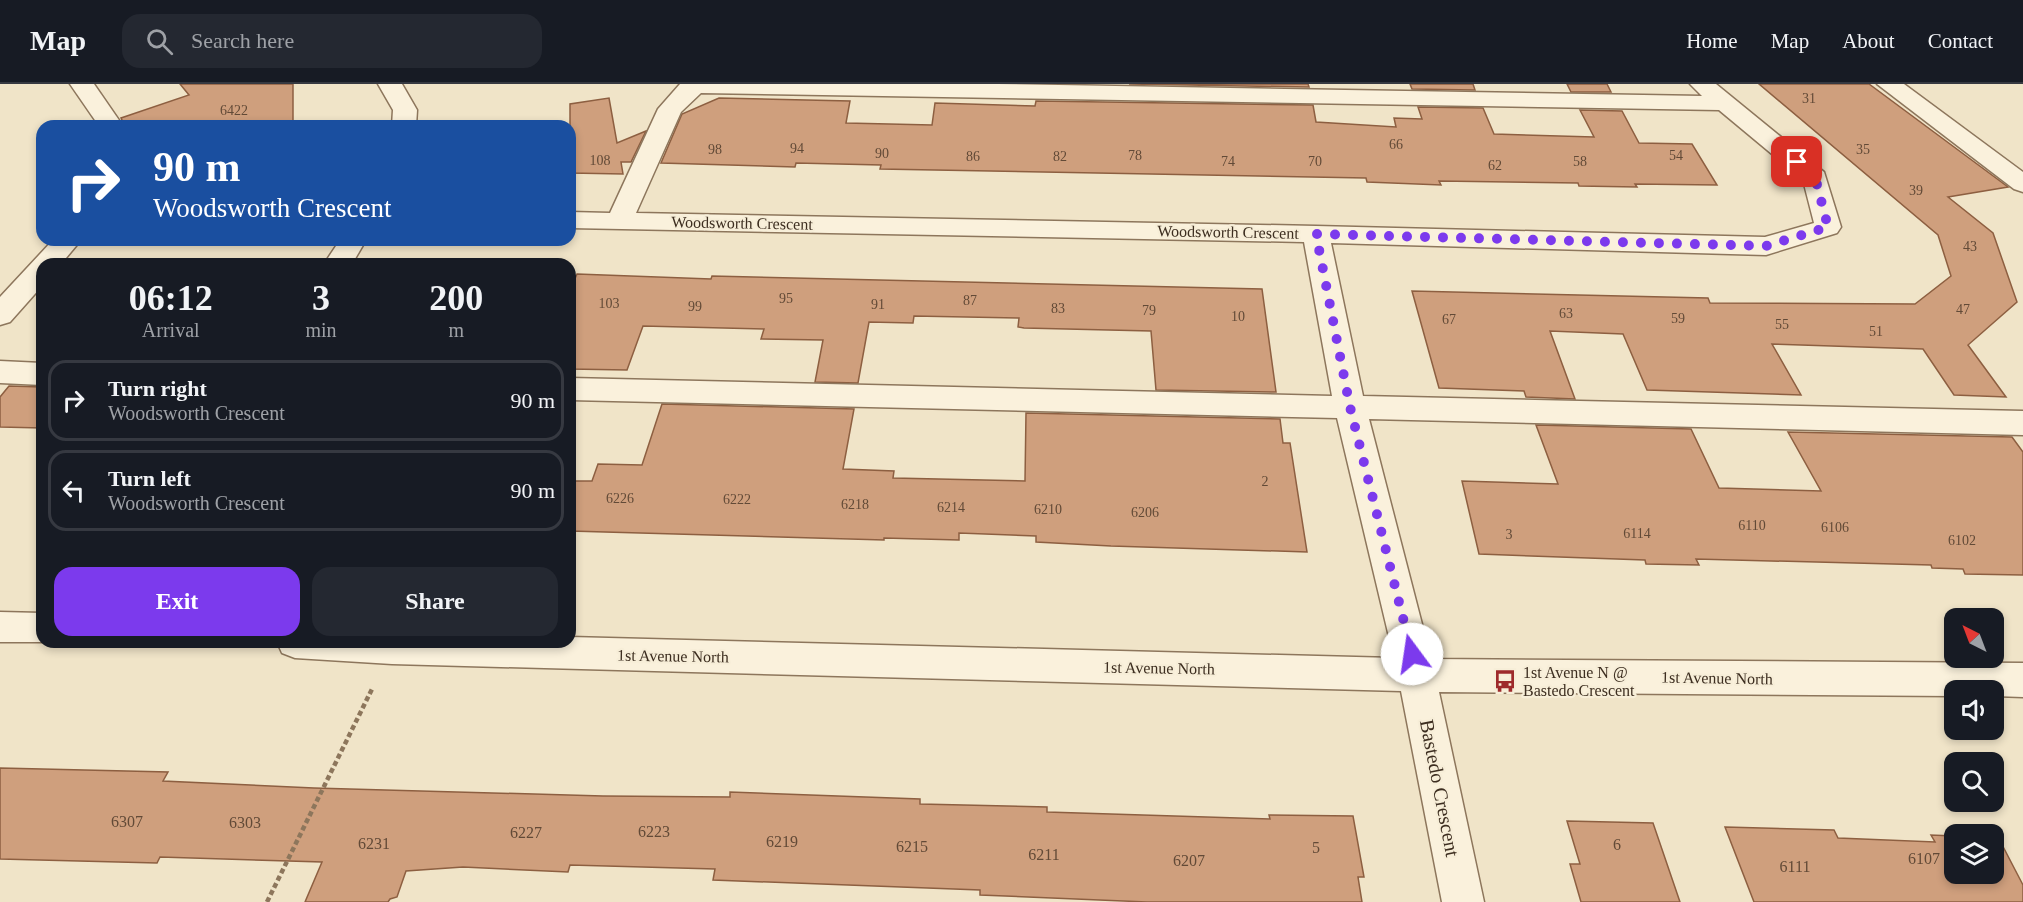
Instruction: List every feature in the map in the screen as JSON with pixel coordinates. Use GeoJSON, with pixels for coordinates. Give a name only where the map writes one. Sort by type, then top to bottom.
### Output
{"type":"FeatureCollection","features":[{"type":"Feature","properties":{"kind":"street"},"geometry":{"type":"LineString","coordinates":[[82,84],[107,120]]}},
{"type":"Feature","properties":{"kind":"street"},"geometry":{"type":"LineString","coordinates":[[390,84],[405,110],[404,120]]}},
{"type":"Feature","properties":{"kind":"street","name":"Woodsworth Crescent"},"geometry":{"type":"LineString","coordinates":[[576,220],[1316,234],[1766,246],[1828,227],[1815,177],[1702,84]]}},
{"type":"Feature","properties":{"kind":"street"},"geometry":{"type":"LineString","coordinates":[[1890,84],[2023,184]]}},
{"type":"Feature","properties":{"kind":"street"},"geometry":{"type":"LineString","coordinates":[[619,221],[670,109],[693,85],[1724,103]]}},
{"type":"Feature","properties":{"kind":"street","name":"Bastedo Crescent"},"geometry":{"type":"LineString","coordinates":[[1316,234],[1350,407],[1417,675],[1462,902]]}},
{"type":"Feature","properties":{"kind":"street"},"geometry":{"type":"LineString","coordinates":[[52,258],[62,246]]}},
{"type":"Feature","properties":{"kind":"street"},"geometry":{"type":"LineString","coordinates":[[0,315],[36,276]]}},
{"type":"Feature","properties":{"kind":"street"},"geometry":{"type":"LineString","coordinates":[[0,372],[36,374]]}},
{"type":"Feature","properties":{"kind":"street"},"geometry":{"type":"LineString","coordinates":[[576,389],[2023,423]]}},
{"type":"Feature","properties":{"kind":"street"},"geometry":{"type":"LineString","coordinates":[[0,627],[36,628]]}},
{"type":"Feature","properties":{"kind":"street","name":"1st Avenue North"},"geometry":{"type":"LineString","coordinates":[[392,648],[1417,675],[2023,680]]}},
{"type":"Feature","properties":{"kind":"path"},"geometry":{"type":"LineString","coordinates":[[267,902],[392,648]]}},
{"type":"Feature","properties":{"kind":"building"},"geometry":{"type":"Polygon","coordinates":[[[180,84],[293,84],[293,120],[122,120],[121,118],[189,95],[180,84]]]}},
{"type":"Feature","properties":{"kind":"building"},"geometry":{"type":"Polygon","coordinates":[[[1129,84],[1308,84],[1309,87],[1129,84]]]}},
{"type":"Feature","properties":{"kind":"building"},"geometry":{"type":"Polygon","coordinates":[[[1410,84],[1473,84],[1475,90],[1412,89],[1410,84]]]}},
{"type":"Feature","properties":{"kind":"building"},"geometry":{"type":"Polygon","coordinates":[[[1567,84],[1607,84],[1611,92],[1571,92],[1567,84]]]}},
{"type":"Feature","properties":{"kind":"building"},"geometry":{"type":"Polygon","coordinates":[[[1759,84],[1869,84],[2008,187],[1948,197],[1993,233],[2017,302],[1968,345],[2006,397],[1954,395],[1923,349],[1772,344],[1801,395],[1647,390],[1623,334],[1550,331],[1575,399],[1526,397],[1524,391],[1439,388],[1412,291],[1708,298],[1710,303],[1915,304],[1951,276],[1938,235],[1759,84]]]}},
{"type":"Feature","properties":{"kind":"building"},"geometry":{"type":"Polygon","coordinates":[[[609,98],[617,143],[646,131],[631,162],[621,162],[623,174],[576,173],[576,120],[570,120],[570,104],[609,98]]]}},
{"type":"Feature","properties":{"kind":"building"},"geometry":{"type":"Polygon","coordinates":[[[719,98],[850,101],[846,123],[932,125],[935,103],[1035,106],[1036,101],[1313,105],[1316,122],[1396,127],[1394,118],[1422,119],[1418,107],[1483,108],[1494,134],[1594,137],[1580,110],[1622,111],[1639,143],[1692,144],[1717,185],[1635,184],[1637,187],[1579,186],[1578,183],[1439,181],[1441,185],[1367,182],[1366,178],[880,169],[881,165],[796,163],[795,167],[661,163],[682,114],[719,98]]]}},
{"type":"Feature","properties":{"kind":"building"},"geometry":{"type":"Polygon","coordinates":[[[577,274],[711,279],[712,276],[1262,289],[1276,392],[1156,390],[1151,331],[1024,328],[1018,327],[1019,318],[914,316],[913,323],[869,322],[858,383],[815,382],[823,340],[761,339],[764,329],[643,326],[627,370],[576,369],[577,274]]]}},
{"type":"Feature","properties":{"kind":"building"},"geometry":{"type":"Polygon","coordinates":[[[9,386],[36,387],[36,428],[0,427],[0,397],[9,386]]]}},
{"type":"Feature","properties":{"kind":"building"},"geometry":{"type":"Polygon","coordinates":[[[662,404],[854,409],[843,469],[894,471],[893,478],[1025,481],[1026,413],[1280,419],[1283,443],[1290,443],[1307,552],[1036,542],[1036,536],[959,533],[959,540],[884,538],[884,540],[576,531],[576,481],[592,481],[598,464],[642,465],[662,404]]]}},
{"type":"Feature","properties":{"kind":"building"},"geometry":{"type":"Polygon","coordinates":[[[1536,425],[1691,429],[1719,488],[1821,491],[1788,432],[2012,437],[2023,452],[2023,575],[1965,574],[1963,569],[1932,568],[1931,565],[1696,559],[1699,565],[1646,564],[1645,560],[1479,554],[1462,481],[1558,484],[1536,425]]]}},
{"type":"Feature","properties":{"kind":"building"},"geometry":{"type":"Polygon","coordinates":[[[0,768],[168,772],[163,781],[314,788],[603,796],[730,797],[730,792],[920,799],[920,804],[1047,807],[1047,812],[1270,819],[1269,815],[1353,816],[1364,877],[1358,877],[1362,902],[1147,902],[980,895],[980,890],[713,880],[715,869],[570,865],[568,872],[463,867],[406,871],[397,897],[388,902],[305,902],[322,862],[160,857],[157,863],[0,859],[0,768]]]}},
{"type":"Feature","properties":{"kind":"building"},"geometry":{"type":"Polygon","coordinates":[[[1567,821],[1653,823],[1680,902],[1581,902],[1570,864],[1580,864],[1567,821]]]}},
{"type":"Feature","properties":{"kind":"building"},"geometry":{"type":"Polygon","coordinates":[[[1725,827],[1834,830],[1838,838],[1935,842],[1931,835],[1944,836],[1944,884],[2004,884],[2004,849],[2023,885],[2023,902],[1754,902],[1725,827]]]}},
{"type":"Feature","properties":{"kind":"place","name":"1st Avenue N @ Bastedo Crescent"},"geometry":{"type":"Point","coordinates":[1505,681]}},
{"type":"Feature","properties":{"kind":"route"},"geometry":{"type":"LineString","coordinates":[[1412,654],[1350,407],[1316,234],[1766,246],[1828,227],[1815,177],[1797,162]]}}]}
